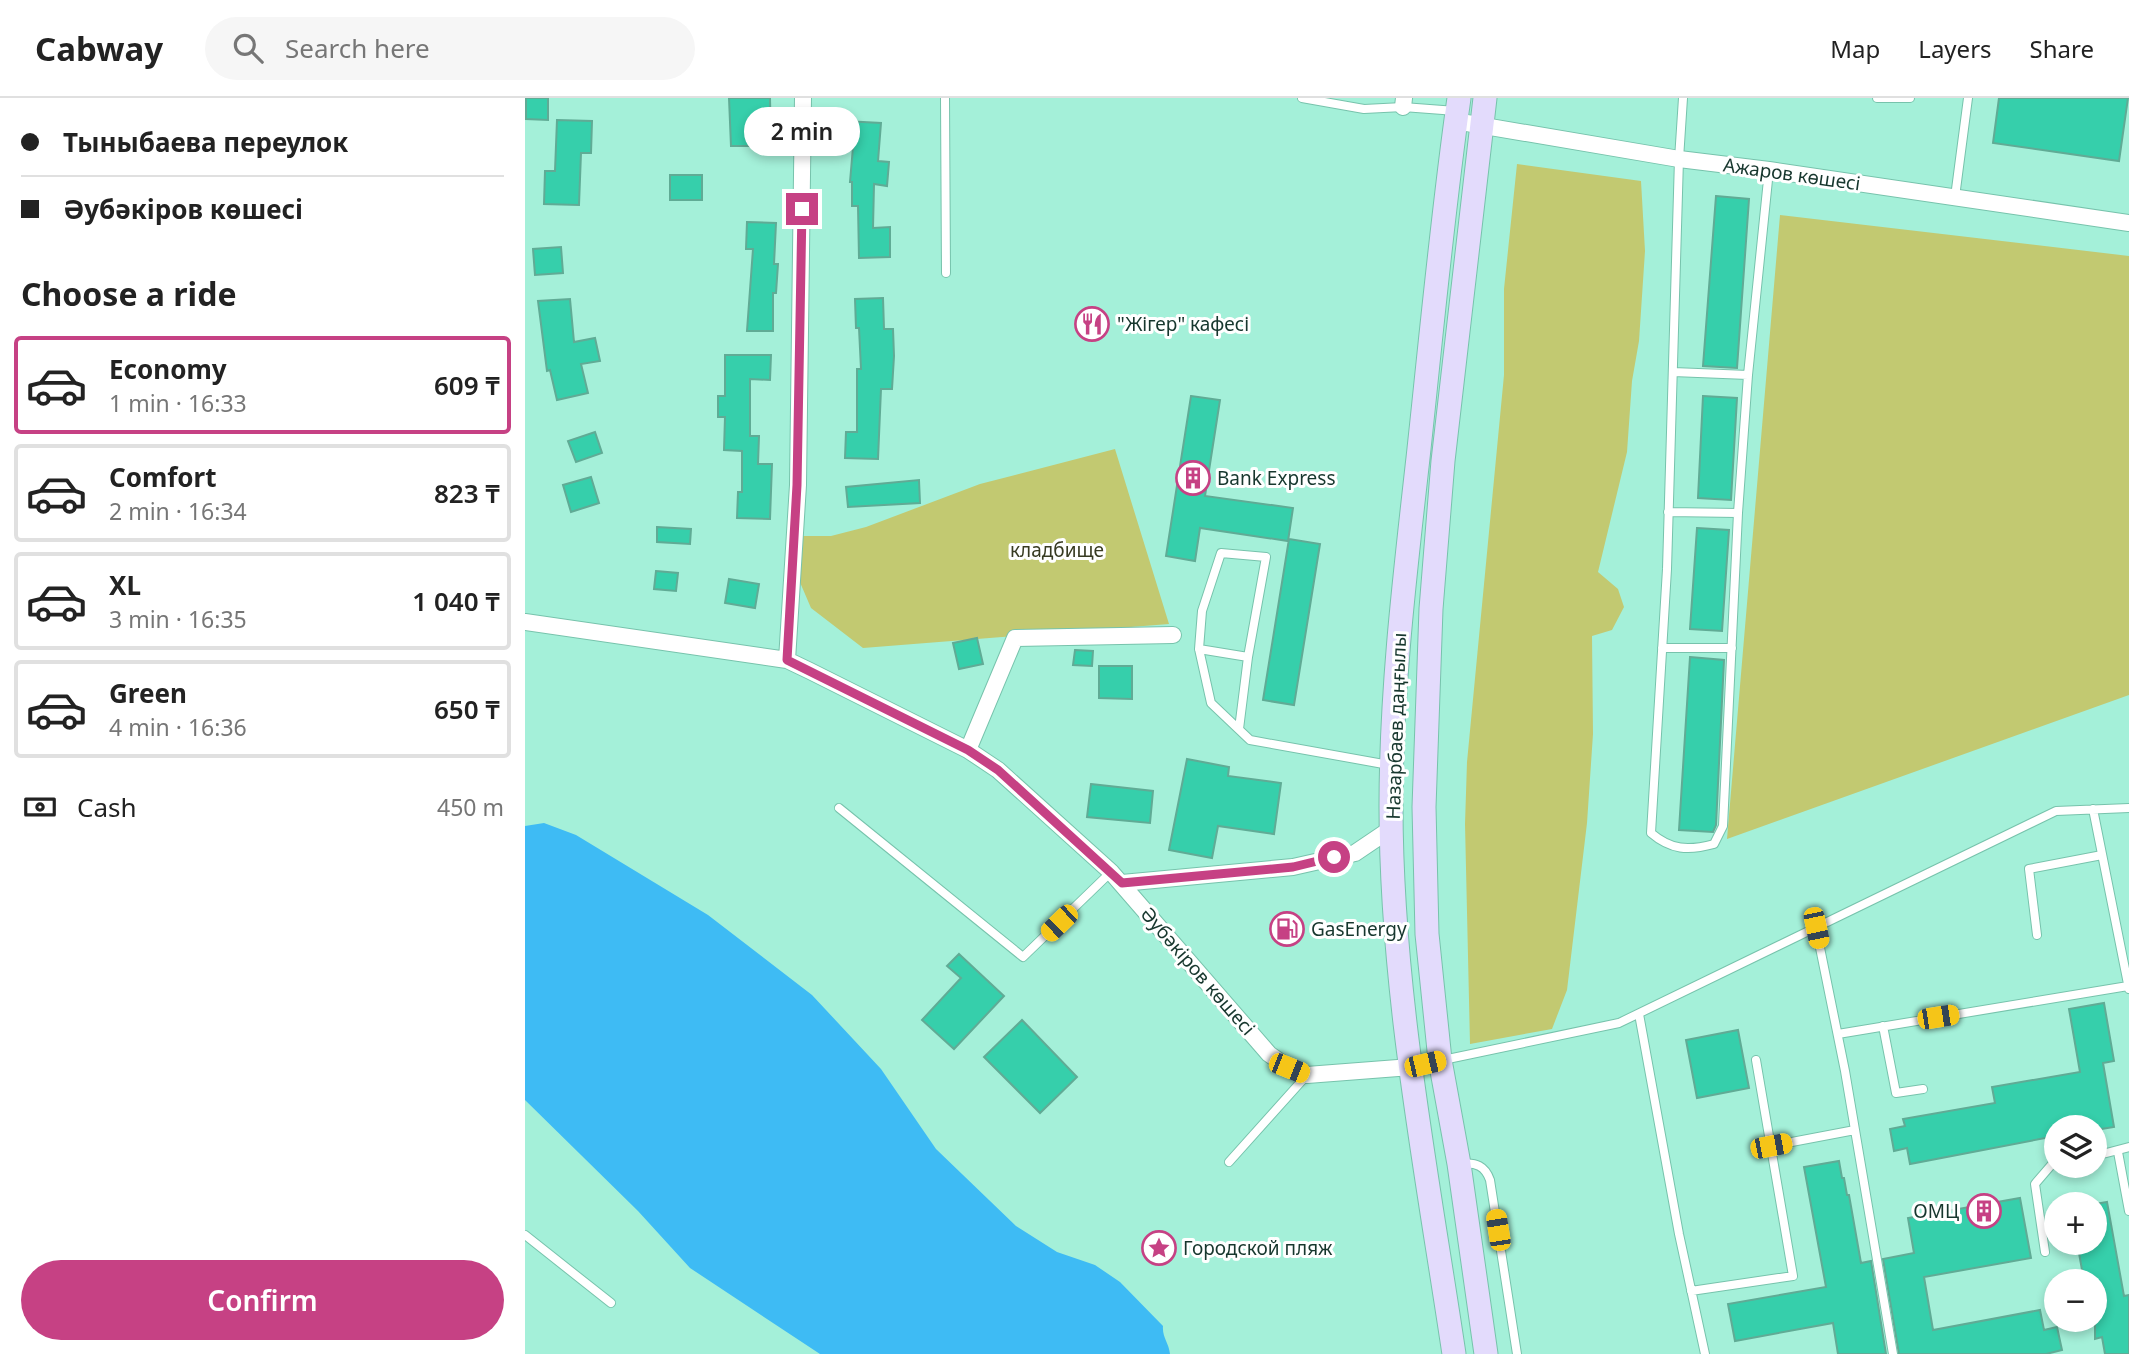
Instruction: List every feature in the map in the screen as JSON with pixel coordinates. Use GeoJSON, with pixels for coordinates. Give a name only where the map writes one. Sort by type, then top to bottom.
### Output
{"type":"FeatureCollection","features":[{"type":"Feature","properties":{"kind":"main road","name":"Назарбаев даңғылы"},"geometry":{"type":"LineString","coordinates":[[1485,98],[1444,447],[1431,609],[1424,807],[1427,934],[1440,1060],[1459,1164],[1486,1354]]}},
{"type":"Feature","properties":{"kind":"main road","name":"Назарбаев даңғылы"},"geometry":{"type":"LineString","coordinates":[[1454,1354],[1411,1067],[1396,931],[1392,765],[1394,687],[1402,596],[1458,110]]}},
{"type":"Feature","properties":{"kind":"street"},"geometry":{"type":"LineString","coordinates":[[787,660],[797,485],[803,98]]}},
{"type":"Feature","properties":{"kind":"street","name":"Ажаров көшесі"},"geometry":{"type":"LineString","coordinates":[[1458,110],[1481,123],[1679,159],[2129,223]]}},
{"type":"Feature","properties":{"kind":"street","name":"Әубәкіров көшесі"},"geometry":{"type":"LineString","coordinates":[[525,622],[787,660],[968,750],[998,770],[1117,877],[1269,1054],[1289,1068],[1307,1075]]}},
{"type":"Feature","properties":{"kind":"street"},"geometry":{"type":"LineString","coordinates":[[968,750],[1015,638],[1173,635]]}},
{"type":"Feature","properties":{"kind":"street"},"geometry":{"type":"LineString","coordinates":[[1117,877],[1293,867],[1355,853],[1392,828]]}},
{"type":"Feature","properties":{"kind":"street"},"geometry":{"type":"LineString","coordinates":[[1307,1075],[1411,1067],[1440,1060]]}},
{"type":"Feature","properties":{"kind":"lane"},"geometry":{"type":"LineString","coordinates":[[946,98],[946,273]]}},
{"type":"Feature","properties":{"kind":"lane"},"geometry":{"type":"LineString","coordinates":[[1302,98],[1364,109],[1404,103],[1458,110]]}},
{"type":"Feature","properties":{"kind":"lane"},"geometry":{"type":"LineString","coordinates":[[1683,98],[1668,512],[1651,833],[1665,844],[1696,849],[1713,844],[1723,826],[1738,513],[1748,375],[1769,170]]}},
{"type":"Feature","properties":{"kind":"lane"},"geometry":{"type":"LineString","coordinates":[[1877,98],[1910,98]]}},
{"type":"Feature","properties":{"kind":"lane"},"geometry":{"type":"LineString","coordinates":[[1955,197],[1968,98]]}},
{"type":"Feature","properties":{"kind":"lane"},"geometry":{"type":"LineString","coordinates":[[1672,372],[1748,375]]}},
{"type":"Feature","properties":{"kind":"lane"},"geometry":{"type":"LineString","coordinates":[[1668,512],[1738,513]]}},
{"type":"Feature","properties":{"kind":"lane"},"geometry":{"type":"LineString","coordinates":[[1239,729],[1248,657],[1266,557],[1221,552],[1202,611],[1199,649],[1212,703],[1250,740],[1392,765]]}},
{"type":"Feature","properties":{"kind":"lane"},"geometry":{"type":"LineString","coordinates":[[1662,648],[1732,648]]}},
{"type":"Feature","properties":{"kind":"lane"},"geometry":{"type":"LineString","coordinates":[[1199,649],[1248,657]]}},
{"type":"Feature","properties":{"kind":"lane"},"geometry":{"type":"LineString","coordinates":[[839,807],[1023,957],[1117,877]]}},
{"type":"Feature","properties":{"kind":"lane"},"geometry":{"type":"LineString","coordinates":[[1440,1060],[1619,1023],[2056,811],[2129,807]]}},
{"type":"Feature","properties":{"kind":"lane"},"geometry":{"type":"LineString","coordinates":[[1838,1034],[2129,988],[2093,809]]}},
{"type":"Feature","properties":{"kind":"lane"},"geometry":{"type":"LineString","coordinates":[[2037,935],[2029,869],[2102,855]]}},
{"type":"Feature","properties":{"kind":"lane"},"geometry":{"type":"LineString","coordinates":[[1816,928],[1838,1034],[1893,1354]]}},
{"type":"Feature","properties":{"kind":"lane"},"geometry":{"type":"LineString","coordinates":[[1639,1014],[1705,1354]]}},
{"type":"Feature","properties":{"kind":"lane"},"geometry":{"type":"LineString","coordinates":[[1883,1026],[1896,1093],[1923,1089]]}},
{"type":"Feature","properties":{"kind":"lane"},"geometry":{"type":"LineString","coordinates":[[1691,1291],[1793,1276],[1756,1060]]}},
{"type":"Feature","properties":{"kind":"lane"},"geometry":{"type":"LineString","coordinates":[[1229,1162],[1307,1075]]}},
{"type":"Feature","properties":{"kind":"lane"},"geometry":{"type":"LineString","coordinates":[[1771,1146],[1855,1130]]}},
{"type":"Feature","properties":{"kind":"lane"},"geometry":{"type":"LineString","coordinates":[[2107,1154],[2129,1147]]}},
{"type":"Feature","properties":{"kind":"lane"},"geometry":{"type":"LineString","coordinates":[[2118,1152],[2129,1211]]}},
{"type":"Feature","properties":{"kind":"lane"},"geometry":{"type":"LineString","coordinates":[[1459,1164],[1479,1165],[1490,1180],[1517,1354]]}},
{"type":"Feature","properties":{"kind":"lane"},"geometry":{"type":"LineString","coordinates":[[2044,1174],[2035,1184],[2044,1245]]}},
{"type":"Feature","properties":{"kind":"lane"},"geometry":{"type":"LineString","coordinates":[[525,1236],[611,1303]]}},
{"type":"Feature","properties":{"kind":"green space"},"geometry":{"type":"Polygon","coordinates":[[[1517,164],[1641,181],[1645,251],[1627,452],[1598,572],[1618,589],[1624,607],[1612,630],[1592,636],[1593,734],[1587,823],[1567,990],[1552,1029],[1470,1044],[1465,824],[1467,762],[1504,375],[1504,289],[1517,164]]]}},
{"type":"Feature","properties":{"kind":"green space"},"geometry":{"type":"Polygon","coordinates":[[[1780,215],[2129,256],[2129,695],[1727,839],[1780,215]]]}},
{"type":"Feature","properties":{"kind":"green space","name":"кладбище"},"geometry":{"type":"Polygon","coordinates":[[[1115,449],[1169,624],[863,648],[811,608],[799,580],[802,536],[831,536],[866,527],[980,484],[1115,449]]]}},
{"type":"Feature","properties":{"kind":"water"},"geometry":{"type":"Polygon","coordinates":[[[544,823],[576,835],[708,915],[812,995],[881,1069],[936,1149],[1016,1226],[1057,1252],[1095,1265],[1120,1282],[1163,1326],[1170,1354],[820,1354],[690,1268],[638,1211],[525,1100],[525,826],[544,823]]]}},
{"type":"Feature","properties":{"kind":"building"},"geometry":{"type":"Polygon","coordinates":[[[526,98],[548,98],[548,120],[526,119],[526,98]]]}},
{"type":"Feature","properties":{"kind":"building"},"geometry":{"type":"Polygon","coordinates":[[[729,98],[770,98],[771,146],[731,146],[729,98]]]}},
{"type":"Feature","properties":{"kind":"building"},"geometry":{"type":"Polygon","coordinates":[[[1999,98],[2128,98],[2119,161],[1993,143],[1999,98]]]}},
{"type":"Feature","properties":{"kind":"building"},"geometry":{"type":"Polygon","coordinates":[[[557,120],[592,121],[591,153],[581,153],[579,205],[544,204],[545,171],[555,171],[557,120]]]}},
{"type":"Feature","properties":{"kind":"building"},"geometry":{"type":"Polygon","coordinates":[[[844,121],[881,123],[878,161],[889,162],[887,186],[874,184],[873,228],[890,227],[890,257],[859,258],[858,206],[852,206],[850,182],[853,147],[842,147],[844,121]]]}},
{"type":"Feature","properties":{"kind":"building"},"geometry":{"type":"Polygon","coordinates":[[[670,175],[702,175],[702,200],[670,200],[670,175]]]}},
{"type":"Feature","properties":{"kind":"building"},"geometry":{"type":"Polygon","coordinates":[[[1716,196],[1749,199],[1737,368],[1703,366],[1716,196]]]}},
{"type":"Feature","properties":{"kind":"building"},"geometry":{"type":"Polygon","coordinates":[[[747,222],[776,223],[774,264],[778,264],[776,293],[773,293],[773,331],[747,331],[753,249],[746,249],[747,222]]]}},
{"type":"Feature","properties":{"kind":"building"},"geometry":{"type":"Polygon","coordinates":[[[561,247],[563,273],[535,275],[533,249],[561,247]]]}},
{"type":"Feature","properties":{"kind":"building"},"geometry":{"type":"Polygon","coordinates":[[[883,298],[884,329],[893,329],[894,356],[892,389],[881,389],[878,459],[845,458],[846,432],[857,432],[857,369],[861,369],[855,299],[883,298]]]}},
{"type":"Feature","properties":{"kind":"building"},"geometry":{"type":"Polygon","coordinates":[[[570,299],[574,342],[595,338],[600,361],[581,364],[588,393],[557,400],[550,370],[547,371],[538,301],[570,299]]]}},
{"type":"Feature","properties":{"kind":"building"},"geometry":{"type":"Polygon","coordinates":[[[725,355],[771,355],[770,380],[750,379],[750,436],[759,436],[758,464],[772,464],[770,519],[737,518],[738,492],[742,492],[742,451],[724,450],[725,417],[718,417],[718,396],[725,396],[725,355]]]}},
{"type":"Feature","properties":{"kind":"building","name":"Bank Express"},"geometry":{"type":"Polygon","coordinates":[[[1191,396],[1220,400],[1205,496],[1293,508],[1288,541],[1200,528],[1195,561],[1166,556],[1191,396]]]}},
{"type":"Feature","properties":{"kind":"building"},"geometry":{"type":"Polygon","coordinates":[[[1703,396],[1737,398],[1731,500],[1698,498],[1703,396]]]}},
{"type":"Feature","properties":{"kind":"building"},"geometry":{"type":"Polygon","coordinates":[[[595,432],[602,453],[576,462],[568,441],[595,432]]]}},
{"type":"Feature","properties":{"kind":"building"},"geometry":{"type":"Polygon","coordinates":[[[591,477],[599,503],[571,512],[563,485],[591,477]]]}},
{"type":"Feature","properties":{"kind":"building"},"geometry":{"type":"Polygon","coordinates":[[[919,480],[920,503],[848,507],[846,487],[919,480]]]}},
{"type":"Feature","properties":{"kind":"building"},"geometry":{"type":"Polygon","coordinates":[[[657,527],[691,529],[690,544],[657,542],[657,527]]]}},
{"type":"Feature","properties":{"kind":"building"},"geometry":{"type":"Polygon","coordinates":[[[1697,528],[1729,530],[1722,631],[1690,629],[1697,528]]]}},
{"type":"Feature","properties":{"kind":"building"},"geometry":{"type":"Polygon","coordinates":[[[1289,539],[1320,544],[1294,705],[1263,700],[1289,539]]]}},
{"type":"Feature","properties":{"kind":"building"},"geometry":{"type":"Polygon","coordinates":[[[656,571],[678,573],[676,591],[654,589],[656,571]]]}},
{"type":"Feature","properties":{"kind":"building"},"geometry":{"type":"Polygon","coordinates":[[[729,579],[759,584],[755,608],[725,603],[729,579]]]}},
{"type":"Feature","properties":{"kind":"building"},"geometry":{"type":"Polygon","coordinates":[[[977,638],[983,664],[959,669],[953,643],[977,638]]]}},
{"type":"Feature","properties":{"kind":"building"},"geometry":{"type":"Polygon","coordinates":[[[1075,650],[1093,651],[1092,666],[1073,665],[1075,650]]]}},
{"type":"Feature","properties":{"kind":"building"},"geometry":{"type":"Polygon","coordinates":[[[1690,657],[1724,660],[1716,825],[1713,832],[1679,830],[1690,657]]]}},
{"type":"Feature","properties":{"kind":"building"},"geometry":{"type":"Polygon","coordinates":[[[1099,666],[1132,666],[1132,699],[1099,698],[1099,666]]]}},
{"type":"Feature","properties":{"kind":"building"},"geometry":{"type":"Polygon","coordinates":[[[1187,759],[1229,767],[1228,776],[1281,783],[1274,834],[1218,826],[1212,858],[1169,850],[1187,759]]]}},
{"type":"Feature","properties":{"kind":"building"},"geometry":{"type":"Polygon","coordinates":[[[1091,784],[1153,791],[1150,823],[1087,817],[1091,784]]]}},
{"type":"Feature","properties":{"kind":"building"},"geometry":{"type":"Polygon","coordinates":[[[959,954],[1004,996],[954,1049],[922,1020],[961,978],[947,966],[959,954]]]}},
{"type":"Feature","properties":{"kind":"building"},"geometry":{"type":"Polygon","coordinates":[[[2104,1003],[2114,1061],[2103,1063],[2114,1127],[2107,1128],[2107,1115],[2044,1115],[2044,1138],[1910,1164],[1907,1148],[1894,1151],[1890,1129],[1905,1126],[1903,1119],[1995,1103],[1992,1087],[2080,1072],[2069,1009],[2104,1003]]]}},
{"type":"Feature","properties":{"kind":"building"},"geometry":{"type":"Polygon","coordinates":[[[1022,1020],[1077,1077],[1040,1113],[984,1057],[1022,1020]]]}},
{"type":"Feature","properties":{"kind":"building"},"geometry":{"type":"Polygon","coordinates":[[[1738,1030],[1749,1088],[1697,1098],[1686,1040],[1738,1030]]]}},
{"type":"Feature","properties":{"kind":"building"},"geometry":{"type":"Polygon","coordinates":[[[1839,1161],[1849,1195],[1861,1263],[1871,1261],[1886,1354],[1838,1354],[1833,1323],[1735,1341],[1728,1304],[1826,1287],[1804,1167],[1839,1161]]]}},
{"type":"Feature","properties":{"kind":"building"},"geometry":{"type":"Polygon","coordinates":[[[2020,1198],[2031,1258],[1924,1277],[1933,1330],[2040,1310],[2044,1332],[2058,1332],[2062,1350],[2046,1354],[1899,1354],[1883,1259],[1914,1253],[1908,1218],[2020,1198]]]}},
{"type":"Feature","properties":{"kind":"building"},"geometry":{"type":"Polygon","coordinates":[[[2107,1202],[2124,1296],[2129,1295],[2129,1354],[2105,1354],[2102,1337],[2095,1339],[2095,1332],[2107,1332],[2107,1269],[2082,1269],[2079,1255],[2107,1255],[2107,1202]]]}},
{"type":"Feature","properties":{"kind":"place","name":"\"Жігер\" кафесі"},"geometry":{"type":"Point","coordinates":[1092,324]}},
{"type":"Feature","properties":{"kind":"place","name":"Bank Express"},"geometry":{"type":"Point","coordinates":[1193,478]}},
{"type":"Feature","properties":{"kind":"place","name":"GasEnergy"},"geometry":{"type":"Point","coordinates":[1287,929]}},
{"type":"Feature","properties":{"kind":"place","name":"ОМЦ"},"geometry":{"type":"Point","coordinates":[1984,1211]}},
{"type":"Feature","properties":{"kind":"place","name":"Городской пляж"},"geometry":{"type":"Point","coordinates":[1159,1248]}},
{"type":"Feature","properties":{"kind":"route"},"geometry":{"type":"LineString","coordinates":[[802,209],[797,485],[787,660],[968,750],[998,770],[1122,883],[1293,867],[1334,857]]}}]}
